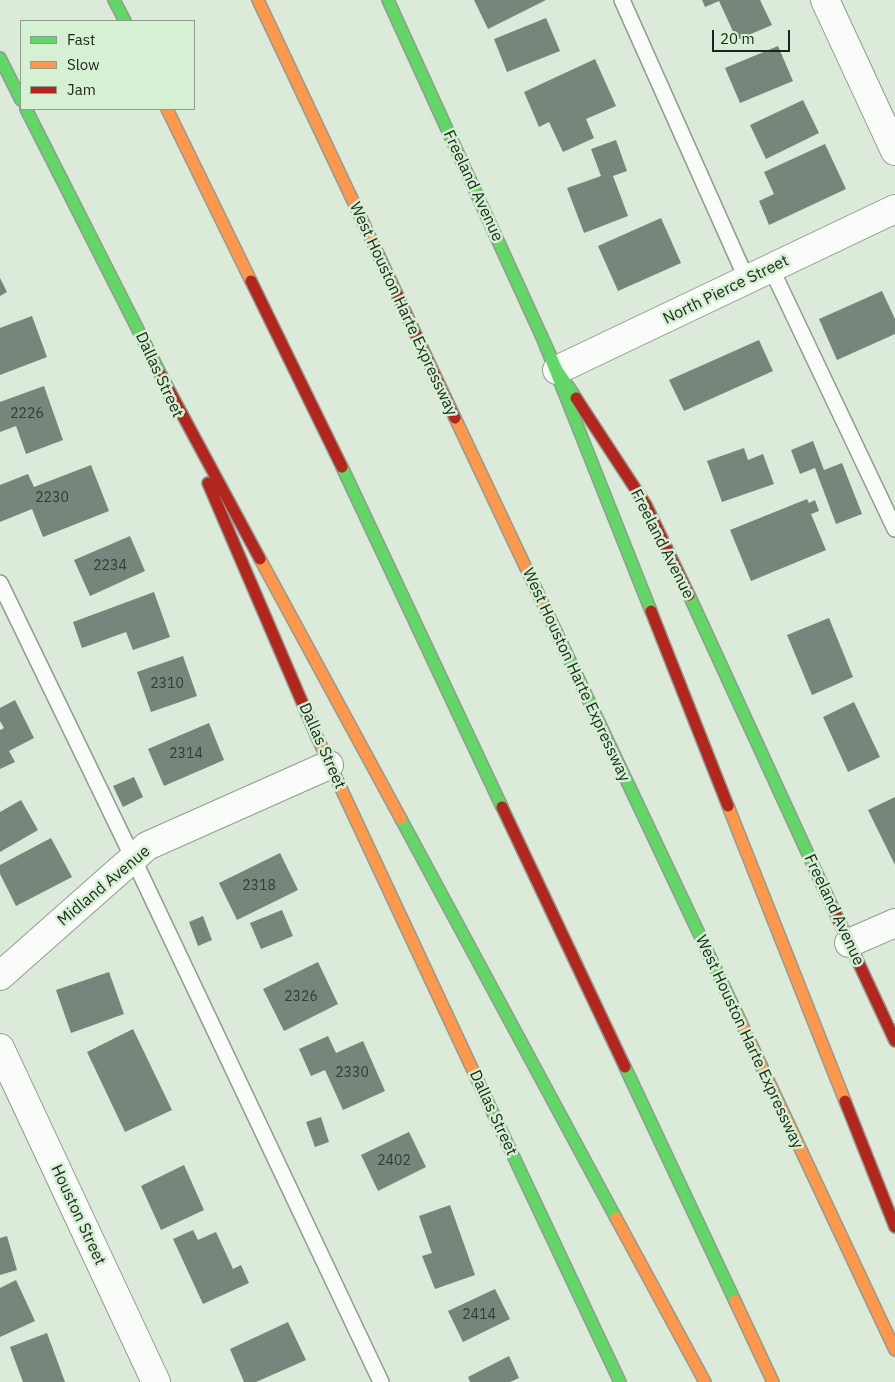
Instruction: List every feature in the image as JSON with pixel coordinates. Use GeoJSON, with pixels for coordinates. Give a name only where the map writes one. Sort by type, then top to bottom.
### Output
{"type":"FeatureCollection","features":[{"type":"Feature","properties":{"kind":"main road"},"geometry":{"type":"LineString","coordinates":[[114,0],[124,20]]}},
{"type":"Feature","properties":{"kind":"main road","name":"West Houston Harte Expressway"},"geometry":{"type":"LineString","coordinates":[[258,0],[895,1350]]}},
{"type":"Feature","properties":{"kind":"main road","name":"Freeland Avenue"},"geometry":{"type":"LineString","coordinates":[[388,0],[557,370],[646,505],[895,1041]]}},
{"type":"Feature","properties":{"kind":"main road"},"geometry":{"type":"LineString","coordinates":[[0,58],[20,98]]}},
{"type":"Feature","properties":{"kind":"main road","name":"Dallas Street"},"geometry":{"type":"LineString","coordinates":[[27,110],[161,375],[329,765],[620,1382]]}},
{"type":"Feature","properties":{"kind":"main road"},"geometry":{"type":"LineString","coordinates":[[167,110],[350,483],[773,1382]]}},
{"type":"Feature","properties":{"kind":"main road"},"geometry":{"type":"LineString","coordinates":[[542,338],[895,1227]]}},
{"type":"Feature","properties":{"kind":"main road"},"geometry":{"type":"LineString","coordinates":[[161,375],[705,1382]]}},
{"type":"Feature","properties":{"kind":"street"},"geometry":{"type":"LineString","coordinates":[[825,0],[895,151]]}},
{"type":"Feature","properties":{"kind":"street","name":"North Pierce Street"},"geometry":{"type":"LineString","coordinates":[[557,370],[895,209]]}},
{"type":"Feature","properties":{"kind":"street","name":"Midland Avenue"},"geometry":{"type":"LineString","coordinates":[[0,976],[147,846],[329,765]]}},
{"type":"Feature","properties":{"kind":"street"},"geometry":{"type":"LineString","coordinates":[[849,943],[895,923]]}},
{"type":"Feature","properties":{"kind":"street","name":"Houston Street"},"geometry":{"type":"LineString","coordinates":[[0,1048],[156,1382]]}},
{"type":"Feature","properties":{"kind":"lane"},"geometry":{"type":"LineString","coordinates":[[622,0],[747,280]]}},
{"type":"Feature","properties":{"kind":"lane"},"geometry":{"type":"LineString","coordinates":[[771,268],[895,528]]}},
{"type":"Feature","properties":{"kind":"lane"},"geometry":{"type":"LineString","coordinates":[[0,583],[133,858],[381,1382]]}},
{"type":"Feature","properties":{"kind":"building"},"geometry":{"type":"Polygon","coordinates":[[[474,0],[546,0],[488,29],[474,0]]]}},
{"type":"Feature","properties":{"kind":"building"},"geometry":{"type":"Polygon","coordinates":[[[702,0],[760,0],[772,25],[737,40],[719,1],[705,7],[702,0]]]}},
{"type":"Feature","properties":{"kind":"building"},"geometry":{"type":"Polygon","coordinates":[[[546,18],[560,51],[507,72],[494,39],[546,18]]]}},
{"type":"Feature","properties":{"kind":"building"},"geometry":{"type":"Polygon","coordinates":[[[778,46],[793,81],[740,103],[725,68],[778,46]]]}},
{"type":"Feature","properties":{"kind":"building"},"geometry":{"type":"Polygon","coordinates":[[[595,59],[616,106],[586,119],[594,138],[563,152],[549,122],[539,127],[524,92],[595,59]]]}},
{"type":"Feature","properties":{"kind":"building"},"geometry":{"type":"Polygon","coordinates":[[[803,100],[819,133],[766,159],[750,125],[803,100]]]}},
{"type":"Feature","properties":{"kind":"building"},"geometry":{"type":"Polygon","coordinates":[[[616,140],[627,171],[613,176],[628,216],[584,233],[567,188],[601,176],[591,149],[616,140]]]}},
{"type":"Feature","properties":{"kind":"building"},"geometry":{"type":"Polygon","coordinates":[[[825,144],[846,189],[769,225],[759,201],[774,194],[764,172],[825,144]]]}},
{"type":"Feature","properties":{"kind":"building"},"geometry":{"type":"Polygon","coordinates":[[[661,218],[681,263],[618,291],[598,246],[661,218]]]}},
{"type":"Feature","properties":{"kind":"building"},"geometry":{"type":"Polygon","coordinates":[[[0,278],[7,292],[0,296],[0,278]]]}},
{"type":"Feature","properties":{"kind":"building"},"geometry":{"type":"Polygon","coordinates":[[[882,291],[895,319],[895,334],[837,360],[819,319],[882,291]]]}},
{"type":"Feature","properties":{"kind":"building"},"geometry":{"type":"Polygon","coordinates":[[[32,316],[47,357],[0,375],[0,328],[32,316]]]}},
{"type":"Feature","properties":{"kind":"building"},"geometry":{"type":"Polygon","coordinates":[[[759,340],[773,371],[684,411],[669,380],[759,340]]]}},
{"type":"Feature","properties":{"kind":"building"},"geometry":{"type":"Polygon","coordinates":[[[44,386],[63,440],[26,454],[16,426],[0,432],[0,402],[44,386]]]}},
{"type":"Feature","properties":{"kind":"building"},"geometry":{"type":"Polygon","coordinates":[[[813,441],[824,470],[842,463],[862,514],[836,524],[815,468],[800,474],[791,450],[813,441]]]}},
{"type":"Feature","properties":{"kind":"building"},"geometry":{"type":"Polygon","coordinates":[[[744,448],[748,460],[763,454],[774,484],[722,502],[707,461],[744,448]]]}},
{"type":"Feature","properties":{"kind":"building"},"geometry":{"type":"Polygon","coordinates":[[[91,465],[109,511],[43,537],[32,509],[0,522],[0,485],[28,474],[34,487],[91,465]]]}},
{"type":"Feature","properties":{"kind":"building"},"geometry":{"type":"Polygon","coordinates":[[[807,499],[809,503],[815,500],[819,511],[811,514],[826,550],[751,581],[730,530],[807,499]]]}},
{"type":"Feature","properties":{"kind":"building"},"geometry":{"type":"Polygon","coordinates":[[[130,536],[145,571],[90,596],[74,560],[130,536]]]}},
{"type":"Feature","properties":{"kind":"building"},"geometry":{"type":"Polygon","coordinates":[[[154,592],[170,637],[133,650],[126,632],[82,648],[73,622],[154,592]]]}},
{"type":"Feature","properties":{"kind":"building"},"geometry":{"type":"Polygon","coordinates":[[[829,618],[853,677],[812,695],[787,635],[829,618]]]}},
{"type":"Feature","properties":{"kind":"building"},"geometry":{"type":"Polygon","coordinates":[[[183,656],[197,696],[151,712],[137,672],[183,656]]]}},
{"type":"Feature","properties":{"kind":"building"},"geometry":{"type":"Polygon","coordinates":[[[15,700],[34,738],[9,751],[15,762],[0,769],[0,730],[4,728],[0,721],[0,708],[15,700]]]}},
{"type":"Feature","properties":{"kind":"building"},"geometry":{"type":"Polygon","coordinates":[[[854,702],[880,757],[848,772],[823,717],[854,702]]]}},
{"type":"Feature","properties":{"kind":"building"},"geometry":{"type":"Polygon","coordinates":[[[209,723],[224,760],[164,786],[148,749],[209,723]]]}},
{"type":"Feature","properties":{"kind":"building"},"geometry":{"type":"Polygon","coordinates":[[[134,777],[143,797],[123,807],[113,786],[134,777]]]}},
{"type":"Feature","properties":{"kind":"building"},"geometry":{"type":"Polygon","coordinates":[[[895,797],[895,865],[868,810],[895,797]]]}},
{"type":"Feature","properties":{"kind":"building"},"geometry":{"type":"Polygon","coordinates":[[[21,800],[38,830],[0,852],[0,812],[21,800]]]}},
{"type":"Feature","properties":{"kind":"building"},"geometry":{"type":"Polygon","coordinates":[[[51,838],[72,877],[16,906],[0,874],[0,865],[51,838]]]}},
{"type":"Feature","properties":{"kind":"building"},"geometry":{"type":"Polygon","coordinates":[[[280,853],[298,890],[237,920],[219,883],[280,853]]]}},
{"type":"Feature","properties":{"kind":"building"},"geometry":{"type":"Polygon","coordinates":[[[282,910],[293,936],[261,949],[250,923],[282,910]]]}},
{"type":"Feature","properties":{"kind":"building"},"geometry":{"type":"Polygon","coordinates":[[[203,916],[212,940],[198,946],[189,922],[203,916]]]}},
{"type":"Feature","properties":{"kind":"building"},"geometry":{"type":"Polygon","coordinates":[[[318,962],[338,1004],[284,1031],[263,989],[318,962]]]}},
{"type":"Feature","properties":{"kind":"building"},"geometry":{"type":"Polygon","coordinates":[[[109,972],[124,1014],[71,1033],[56,990],[109,972]]]}},
{"type":"Feature","properties":{"kind":"building"},"geometry":{"type":"Polygon","coordinates":[[[133,1029],[172,1110],[125,1132],[87,1052],[133,1029]]]}},
{"type":"Feature","properties":{"kind":"building"},"geometry":{"type":"Polygon","coordinates":[[[328,1036],[336,1053],[363,1041],[385,1091],[343,1110],[325,1070],[311,1076],[299,1049],[328,1036]]]}},
{"type":"Feature","properties":{"kind":"building"},"geometry":{"type":"Polygon","coordinates":[[[321,1117],[329,1142],[315,1147],[306,1122],[321,1117]]]}},
{"type":"Feature","properties":{"kind":"building"},"geometry":{"type":"Polygon","coordinates":[[[409,1132],[426,1167],[378,1191],[361,1155],[409,1132]]]}},
{"type":"Feature","properties":{"kind":"building"},"geometry":{"type":"Polygon","coordinates":[[[184,1165],[204,1210],[161,1230],[141,1186],[184,1165]]]}},
{"type":"Feature","properties":{"kind":"building"},"geometry":{"type":"Polygon","coordinates":[[[450,1205],[475,1275],[435,1289],[422,1256],[432,1253],[419,1216],[450,1205]]]}},
{"type":"Feature","properties":{"kind":"building"},"geometry":{"type":"Polygon","coordinates":[[[193,1230],[198,1240],[216,1232],[233,1269],[241,1265],[249,1283],[203,1304],[173,1239],[193,1230]]]}},
{"type":"Feature","properties":{"kind":"building"},"geometry":{"type":"Polygon","coordinates":[[[7,1236],[17,1270],[0,1275],[0,1238],[7,1236]]]}},
{"type":"Feature","properties":{"kind":"building"},"geometry":{"type":"Polygon","coordinates":[[[16,1280],[35,1321],[0,1337],[0,1288],[16,1280]]]}},
{"type":"Feature","properties":{"kind":"building"},"geometry":{"type":"Polygon","coordinates":[[[495,1289],[510,1319],[463,1342],[448,1311],[495,1289]]]}},
{"type":"Feature","properties":{"kind":"building"},"geometry":{"type":"Polygon","coordinates":[[[288,1322],[306,1360],[256,1382],[244,1382],[230,1349],[288,1322]]]}},
{"type":"Feature","properties":{"kind":"building"},"geometry":{"type":"Polygon","coordinates":[[[47,1333],[65,1382],[23,1382],[10,1347],[47,1333]]]}},
{"type":"Feature","properties":{"kind":"building"},"geometry":{"type":"Polygon","coordinates":[[[509,1356],[519,1378],[510,1382],[470,1382],[468,1377],[509,1356]]]}},
{"type":"Feature","properties":{"kind":"traffic: fast"},"geometry":{"type":"LineString","coordinates":[[114,0],[124,20]]}},
{"type":"Feature","properties":{"kind":"traffic: fast"},"geometry":{"type":"LineString","coordinates":[[388,0],[557,370],[576,398]]}},
{"type":"Feature","properties":{"kind":"traffic: fast"},"geometry":{"type":"LineString","coordinates":[[0,58],[20,98]]}},
{"type":"Feature","properties":{"kind":"traffic: fast"},"geometry":{"type":"LineString","coordinates":[[27,110],[170,396]]}},
{"type":"Feature","properties":{"kind":"traffic: fast"},"geometry":{"type":"LineString","coordinates":[[542,337],[651,611]]}},
{"type":"Feature","properties":{"kind":"traffic: fast"},"geometry":{"type":"LineString","coordinates":[[342,467],[502,807]]}},
{"type":"Feature","properties":{"kind":"traffic: fast"},"geometry":{"type":"LineString","coordinates":[[689,595],[825,891]]}},
{"type":"Feature","properties":{"kind":"traffic: fast"},"geometry":{"type":"LineString","coordinates":[[562,644],[737,1014]]}},
{"type":"Feature","properties":{"kind":"traffic: fast"},"geometry":{"type":"LineString","coordinates":[[401,819],[616,1218]]}},
{"type":"Feature","properties":{"kind":"traffic: fast"},"geometry":{"type":"LineString","coordinates":[[625,1067],[735,1301]]}},
{"type":"Feature","properties":{"kind":"traffic: fast"},"geometry":{"type":"LineString","coordinates":[[484,1094],[620,1382]]}},
{"type":"Feature","properties":{"kind":"traffic: slow"},"geometry":{"type":"LineString","coordinates":[[258,0],[379,256]]}},
{"type":"Feature","properties":{"kind":"traffic: slow"},"geometry":{"type":"LineString","coordinates":[[167,110],[251,281]]}},
{"type":"Feature","properties":{"kind":"traffic: slow"},"geometry":{"type":"LineString","coordinates":[[455,418],[562,644]]}},
{"type":"Feature","properties":{"kind":"traffic: slow"},"geometry":{"type":"LineString","coordinates":[[260,559],[401,819]]}},
{"type":"Feature","properties":{"kind":"traffic: slow"},"geometry":{"type":"LineString","coordinates":[[317,737],[484,1094]]}},
{"type":"Feature","properties":{"kind":"traffic: slow"},"geometry":{"type":"LineString","coordinates":[[728,806],[845,1101]]}},
{"type":"Feature","properties":{"kind":"traffic: slow"},"geometry":{"type":"LineString","coordinates":[[737,1014],[895,1350]]}},
{"type":"Feature","properties":{"kind":"traffic: slow"},"geometry":{"type":"LineString","coordinates":[[616,1218],[705,1382]]}},
{"type":"Feature","properties":{"kind":"traffic: slow"},"geometry":{"type":"LineString","coordinates":[[735,1301],[773,1382]]}},
{"type":"Feature","properties":{"kind":"traffic: jam"},"geometry":{"type":"LineString","coordinates":[[379,256],[455,418]]}},
{"type":"Feature","properties":{"kind":"traffic: jam"},"geometry":{"type":"LineString","coordinates":[[251,281],[342,467]]}},
{"type":"Feature","properties":{"kind":"traffic: jam"},"geometry":{"type":"LineString","coordinates":[[161,375],[260,559]]}},
{"type":"Feature","properties":{"kind":"traffic: jam"},"geometry":{"type":"LineString","coordinates":[[576,398],[646,505],[689,595]]}},
{"type":"Feature","properties":{"kind":"traffic: jam"},"geometry":{"type":"LineString","coordinates":[[208,483],[317,737]]}},
{"type":"Feature","properties":{"kind":"traffic: jam"},"geometry":{"type":"LineString","coordinates":[[651,611],[728,806]]}},
{"type":"Feature","properties":{"kind":"traffic: jam"},"geometry":{"type":"LineString","coordinates":[[502,807],[625,1067]]}},
{"type":"Feature","properties":{"kind":"traffic: jam"},"geometry":{"type":"LineString","coordinates":[[825,891],[895,1041]]}},
{"type":"Feature","properties":{"kind":"traffic: jam"},"geometry":{"type":"LineString","coordinates":[[845,1101],[895,1227]]}}]}
